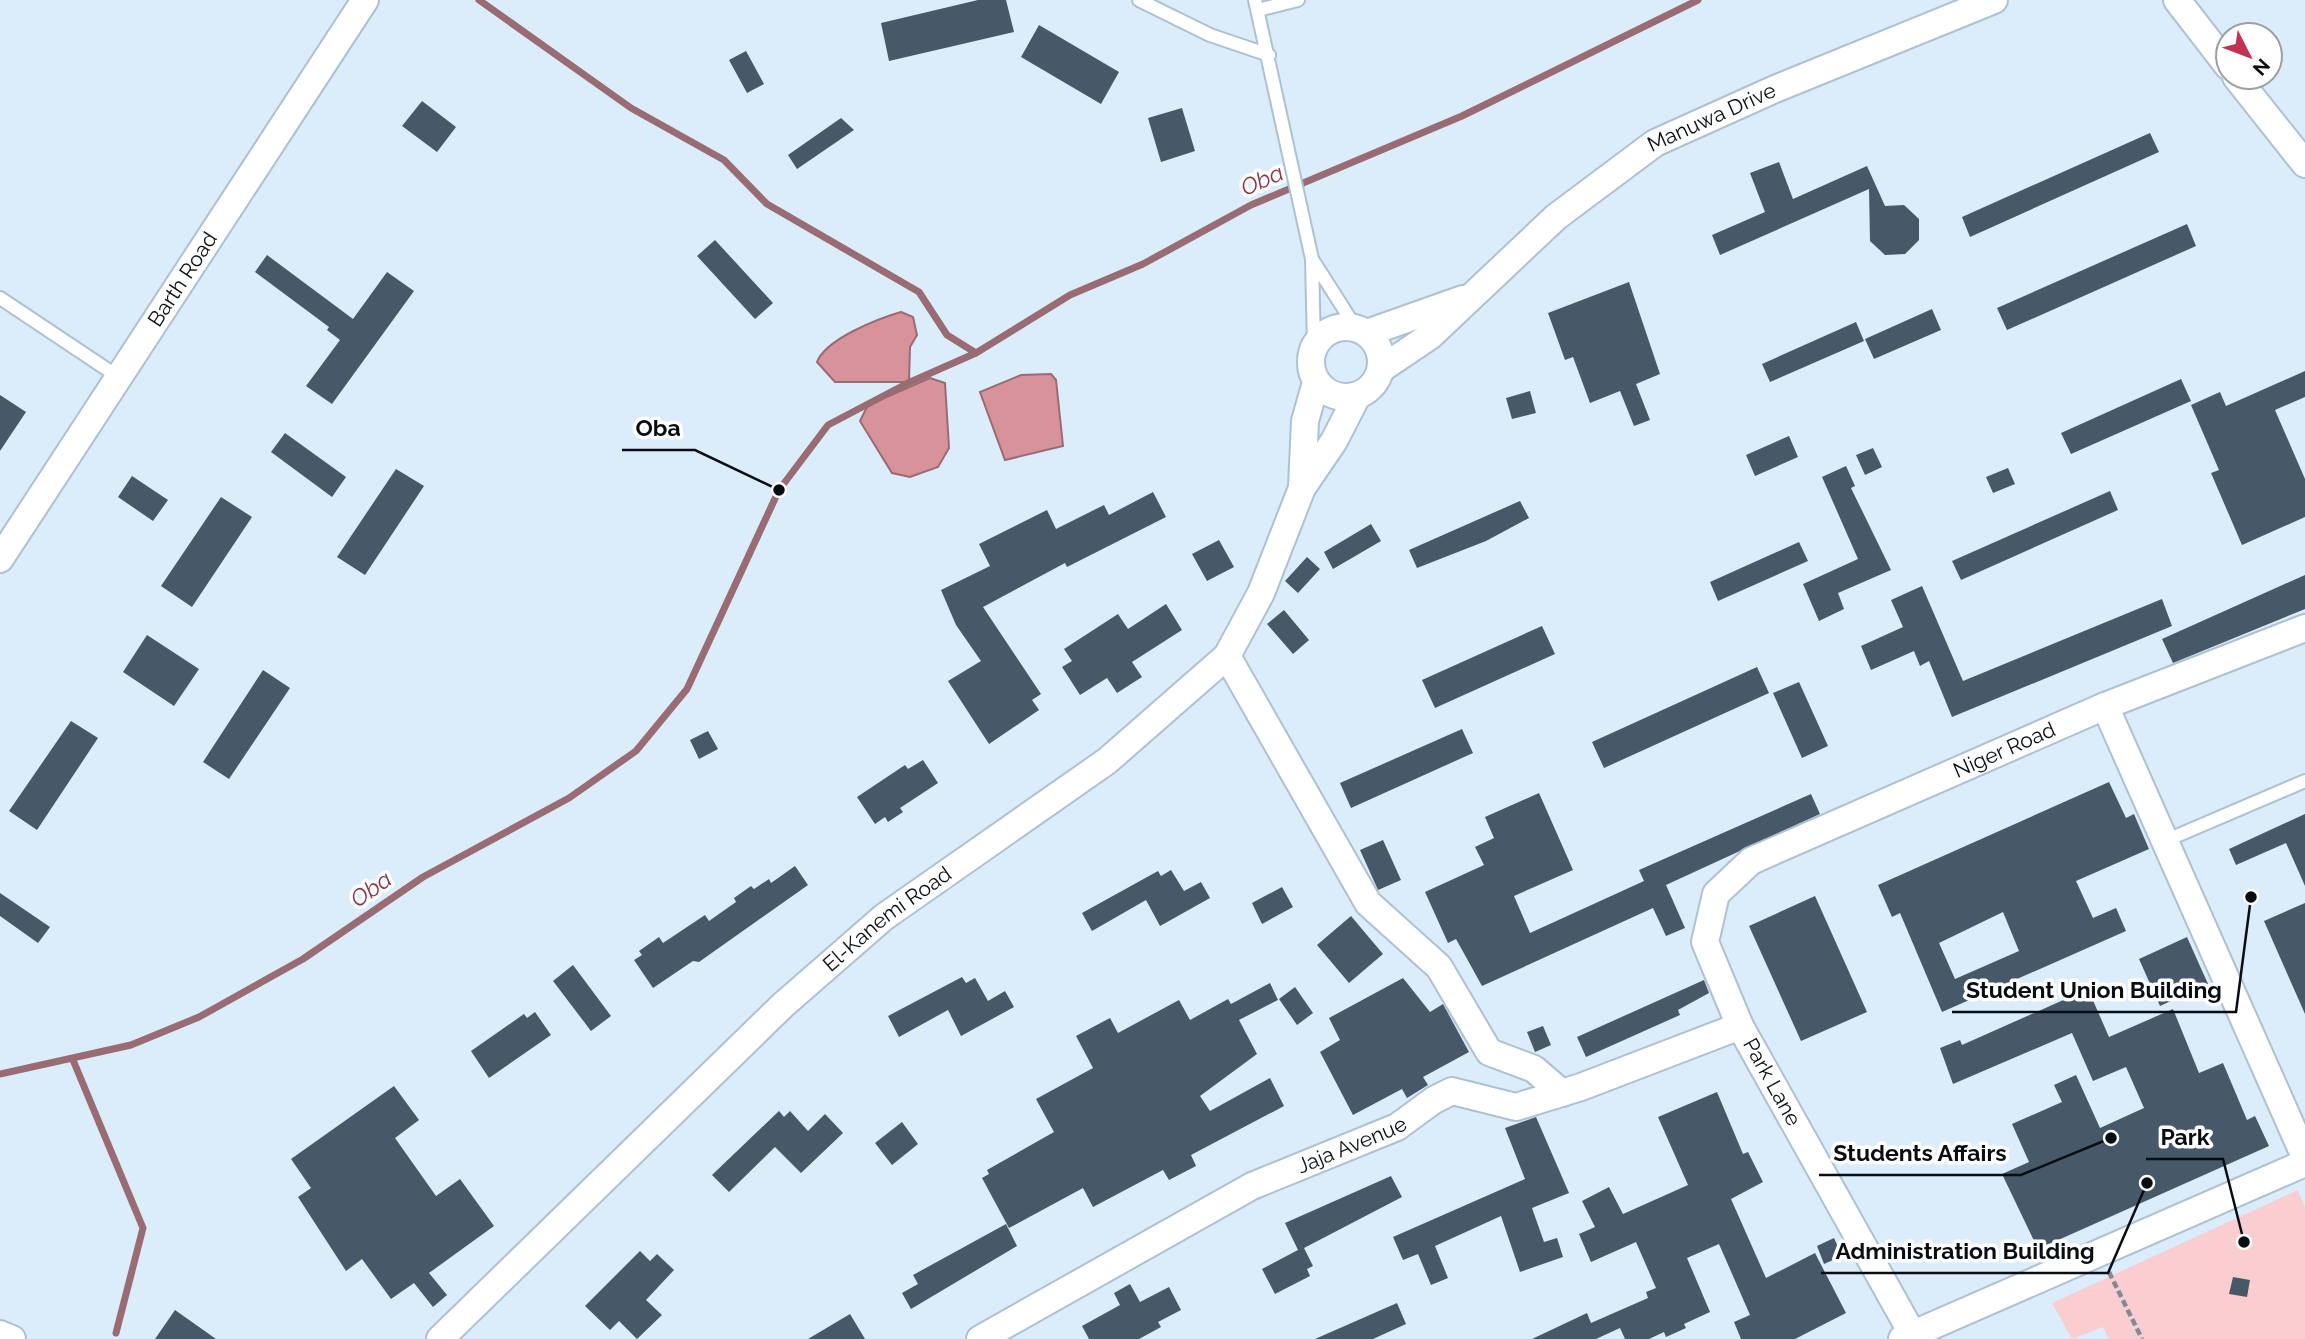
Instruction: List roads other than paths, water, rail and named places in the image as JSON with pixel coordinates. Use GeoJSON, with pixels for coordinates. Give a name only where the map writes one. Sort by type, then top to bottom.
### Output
{"type":"FeatureCollection","features":[{"type":"Feature","properties":{"kind":"street","name":"Barth Road"},"geometry":{"type":"LineString","coordinates":[[0,559],[121,379],[365,0]]}},
{"type":"Feature","properties":{"kind":"street","name":"Manuwa Drive"},"geometry":{"type":"LineString","coordinates":[[1381,369],[1430,336],[1556,217],[1655,143],[1775,89],[1994,0]]}},
{"type":"Feature","properties":{"kind":"street"},"geometry":{"type":"LineString","coordinates":[[2177,0],[2214,48]]}},
{"type":"Feature","properties":{"kind":"street"},"geometry":{"type":"LineString","coordinates":[[2247,91],[2305,164]]}},
{"type":"Feature","properties":{"kind":"street","name":"Manuwa Drive"},"geometry":{"type":"LineString","coordinates":[[1362,330],[1468,298]]}},
{"type":"Feature","properties":{"kind":"street"},"geometry":{"type":"LineString","coordinates":[[1332,329],[1362,330],[1381,354],[1381,369],[1376,380],[1357,396],[1333,395],[1316,382],[1311,358],[1314,346],[1332,329]]}},
{"type":"Feature","properties":{"kind":"street","name":"El-Kanemi Road"},"geometry":{"type":"LineString","coordinates":[[1302,488],[1305,421],[1316,382]]}},
{"type":"Feature","properties":{"kind":"street","name":"El-Kanemi Road"},"geometry":{"type":"LineString","coordinates":[[440,1339],[783,1004],[884,918],[1107,761],[1227,656],[1261,593],[1302,488],[1334,441],[1357,396]]}},
{"type":"Feature","properties":{"kind":"street","name":"Niger Road"},"geometry":{"type":"LineString","coordinates":[[1716,894],[1751,861],[2105,706],[2305,628]]}},
{"type":"Feature","properties":{"kind":"street"},"geometry":{"type":"LineString","coordinates":[[1227,656],[1368,903],[1439,967],[1489,1052],[1534,1069],[1562,1093]]}},
{"type":"Feature","properties":{"kind":"street"},"geometry":{"type":"LineString","coordinates":[[2105,706],[2167,840],[2305,1157]]}},
{"type":"Feature","properties":{"kind":"street","name":"Park Lane"},"geometry":{"type":"LineString","coordinates":[[1716,894],[1705,942],[1740,1026],[1907,1337]]}},
{"type":"Feature","properties":{"kind":"street","name":"Jaja Avenue"},"geometry":{"type":"LineString","coordinates":[[980,1339],[1252,1186],[1397,1127],[1434,1100],[1452,1091],[1485,1097],[1516,1107],[1562,1093],[1740,1026]]}},
{"type":"Feature","properties":{"kind":"street"},"geometry":{"type":"LineString","coordinates":[[1907,1337],[2305,1163]]}},
{"type":"Feature","properties":{"kind":"street"},"geometry":{"type":"LineString","coordinates":[[0,1334],[12,1339]]}},
{"type":"Feature","properties":{"kind":"lane"},"geometry":{"type":"LineString","coordinates":[[1139,0],[1210,35],[1269,55]]}},
{"type":"Feature","properties":{"kind":"lane"},"geometry":{"type":"LineString","coordinates":[[1298,0],[1256,5],[1312,259],[1314,346]]}},
{"type":"Feature","properties":{"kind":"lane"},"geometry":{"type":"LineString","coordinates":[[1312,259],[1362,330]]}},
{"type":"Feature","properties":{"kind":"lane"},"geometry":{"type":"LineString","coordinates":[[0,298],[121,379]]}},
{"type":"Feature","properties":{"kind":"lane"},"geometry":{"type":"LineString","coordinates":[[2167,840],[2305,781]]}},
{"type":"Feature","properties":{"kind":"waterway"},"geometry":{"type":"LineString","coordinates":[[479,0],[631,108],[724,160],[767,204],[919,292],[947,335],[976,353]]}},
{"type":"Feature","properties":{"kind":"waterway","name":"Oba"},"geometry":{"type":"LineString","coordinates":[[0,1074],[131,1045],[199,1017],[303,959],[423,877],[569,798],[636,751],[687,689],[779,490],[828,425],[908,383],[976,353],[1070,295],[1143,264],[1251,205],[1462,116],[1698,0]]}},
{"type":"Feature","properties":{"kind":"waterway","name":"Oba"},"geometry":{"type":"LineString","coordinates":[[73,1060],[143,1228],[116,1333]]}},
{"type":"Feature","properties":{"kind":"place","name":"Oba"},"geometry":{"type":"Point","coordinates":[779,490]}},
{"type":"Feature","properties":{"kind":"place","name":"Student Union Building"},"geometry":{"type":"Point","coordinates":[2251,897]}},
{"type":"Feature","properties":{"kind":"place","name":"Students Affairs"},"geometry":{"type":"Point","coordinates":[2111,1138]}},
{"type":"Feature","properties":{"kind":"place","name":"Administration Building"},"geometry":{"type":"Point","coordinates":[2147,1183]}},
{"type":"Feature","properties":{"kind":"place","name":"Park"},"geometry":{"type":"Point","coordinates":[2244,1242]}}]}
